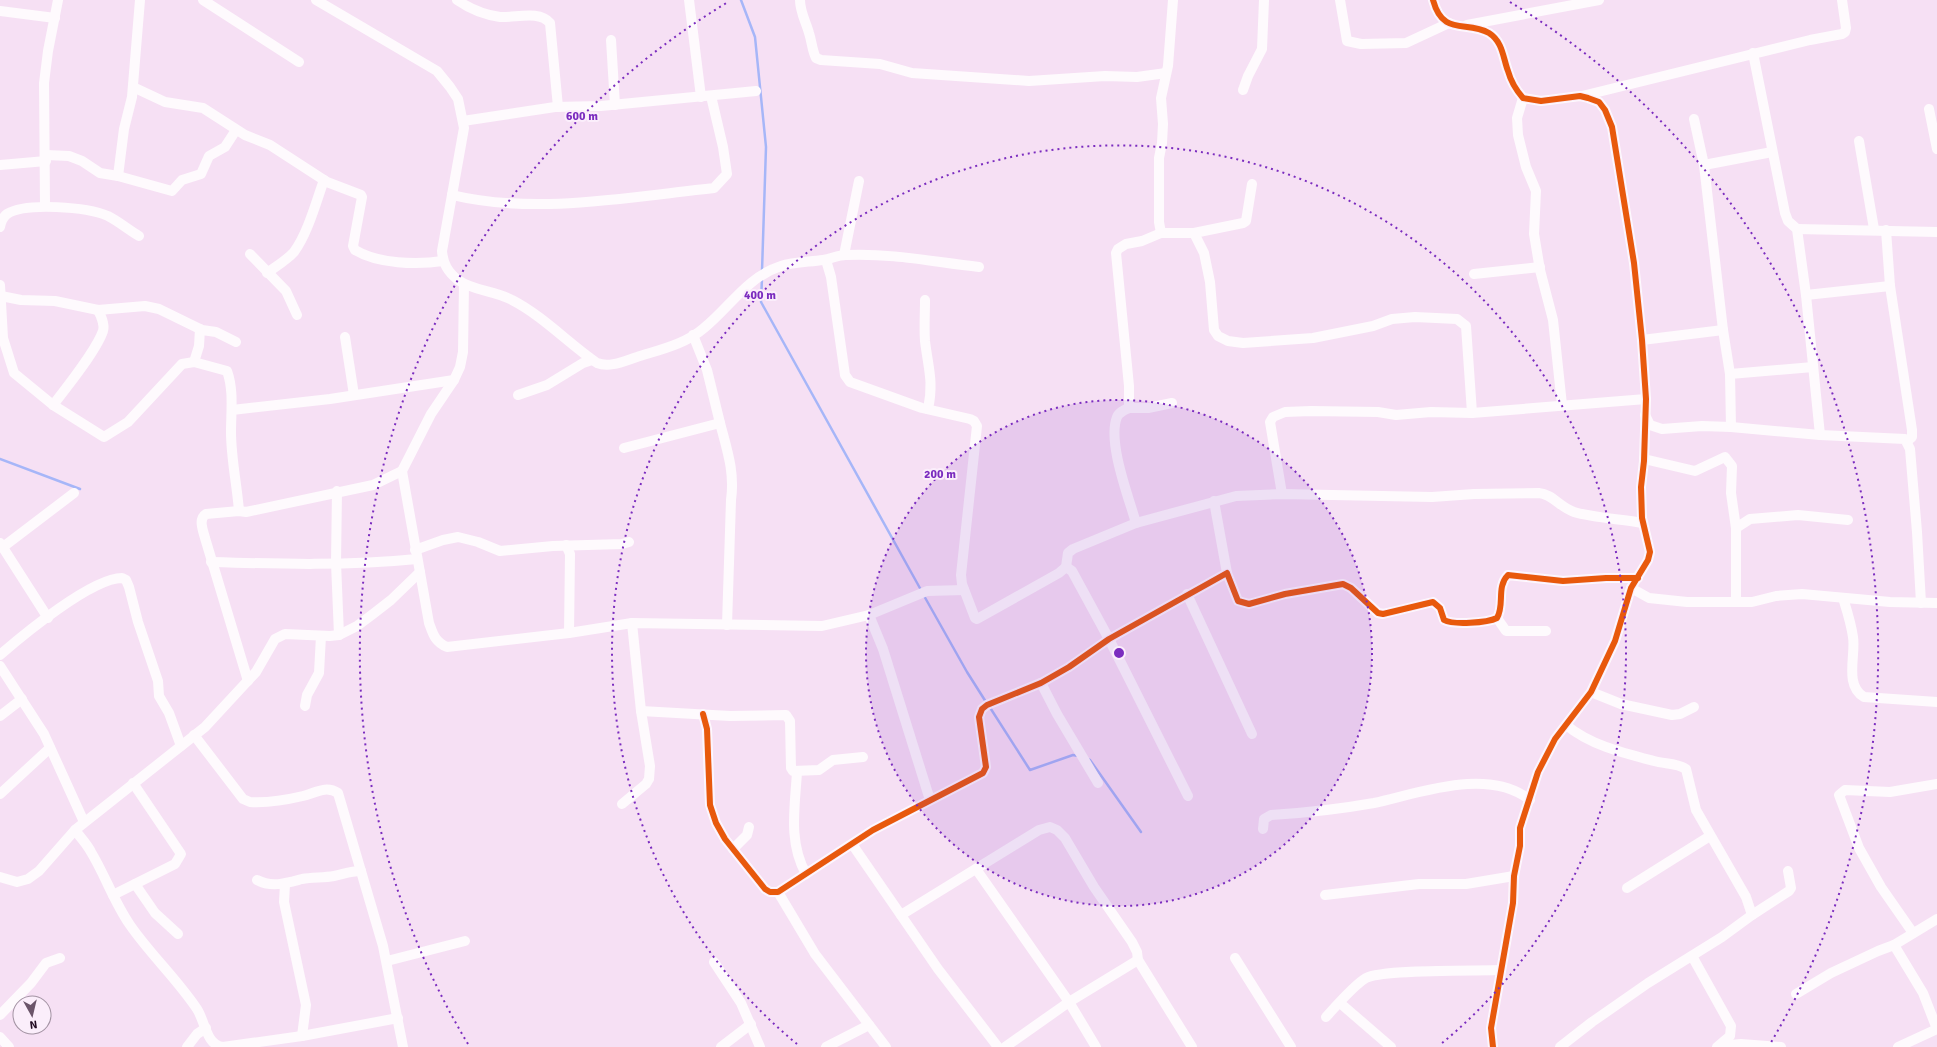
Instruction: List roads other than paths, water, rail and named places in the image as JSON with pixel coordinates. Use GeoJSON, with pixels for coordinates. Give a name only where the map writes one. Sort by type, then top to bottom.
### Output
{"type":"FeatureCollection","features":[{"type":"Feature","properties":{"kind":"street"},"geometry":{"type":"LineString","coordinates":[[45,206],[46,158],[44,83],[58,0]]}},
{"type":"Feature","properties":{"kind":"street"},"geometry":{"type":"LineString","coordinates":[[118,176],[124,130],[133,87],[140,0]]}},
{"type":"Feature","properties":{"kind":"street"},"geometry":{"type":"LineString","coordinates":[[203,0],[299,62]]}},
{"type":"Feature","properties":{"kind":"street"},"geometry":{"type":"LineString","coordinates":[[457,0],[468,8],[499,17],[538,16],[546,18],[550,23],[558,107]]}},
{"type":"Feature","properties":{"kind":"street"},"geometry":{"type":"LineString","coordinates":[[452,195],[488,203],[567,204],[714,188],[726,174],[723,147],[706,96],[689,0]]}},
{"type":"Feature","properties":{"kind":"street"},"geometry":{"type":"LineString","coordinates":[[800,0],[800,8],[810,35],[813,51],[816,58],[821,60],[880,64],[912,73],[1029,81],[1106,76],[1137,77],[1166,73]]}},
{"type":"Feature","properties":{"kind":"street"},"geometry":{"type":"LineString","coordinates":[[1161,233],[1159,222],[1159,158],[1162,143],[1163,124],[1161,98],[1166,73],[1173,0]]}},
{"type":"Feature","properties":{"kind":"street"},"geometry":{"type":"LineString","coordinates":[[1243,90],[1248,76],[1262,49],[1264,0]]}},
{"type":"Feature","properties":{"kind":"street"},"geometry":{"type":"LineString","coordinates":[[1340,0],[1347,41],[1361,44],[1406,43],[1449,23]]}},
{"type":"Feature","properties":{"kind":"street"},"geometry":{"type":"LineString","coordinates":[[1433,0],[1435,8],[1442,19],[1459,27],[1490,34],[1501,45],[1514,87],[1522,98],[1541,101],[1580,96],[1842,34],[1846,28],[1842,0]]}},
{"type":"Feature","properties":{"kind":"street"},"geometry":{"type":"LineString","coordinates":[[1459,27],[1599,0]]}},
{"type":"Feature","properties":{"kind":"street"},"geometry":{"type":"LineString","coordinates":[[322,1],[437,71],[458,100],[463,121],[462,148],[442,251],[442,261],[451,274],[464,284],[500,294],[513,301],[562,335],[592,360],[603,366],[617,364],[664,349],[693,335],[703,329],[742,288],[755,279],[781,266],[826,260],[844,255],[904,256],[979,267]]}},
{"type":"Feature","properties":{"kind":"street"},"geometry":{"type":"LineString","coordinates":[[0,11],[55,18]]}},
{"type":"Feature","properties":{"kind":"street"},"geometry":{"type":"LineString","coordinates":[[1490,34],[1493,20]]}},
{"type":"Feature","properties":{"kind":"street"},"geometry":{"type":"LineString","coordinates":[[611,40],[615,105]]}},
{"type":"Feature","properties":{"kind":"street"},"geometry":{"type":"LineString","coordinates":[[1753,54],[1785,213],[1788,221],[1797,229],[1806,296],[1820,435]]}},
{"type":"Feature","properties":{"kind":"street"},"geometry":{"type":"LineString","coordinates":[[133,87],[165,102],[203,108],[236,130],[270,145],[324,180],[361,195],[362,197],[354,238],[355,250],[363,256],[421,264],[442,261]]}},
{"type":"Feature","properties":{"kind":"street"},"geometry":{"type":"LineString","coordinates":[[463,121],[558,107],[615,105],[756,91]]}},
{"type":"Feature","properties":{"kind":"street"},"geometry":{"type":"LineString","coordinates":[[1493,1047],[1492,1028],[1500,970],[1513,903],[1514,876],[1520,856],[1520,828],[1538,772],[1555,739],[1591,692],[1614,641],[1631,588],[1648,560],[1650,552],[1643,523],[1641,487],[1644,459],[1646,399],[1642,340],[1634,263],[1612,127],[1605,110],[1599,102],[1580,96]]}},
{"type":"Feature","properties":{"kind":"street"},"geometry":{"type":"LineString","coordinates":[[1522,98],[1517,118],[1518,136],[1526,167],[1536,191],[1533,224],[1540,267],[1553,320],[1562,405]]}},
{"type":"Feature","properties":{"kind":"street"},"geometry":{"type":"LineString","coordinates":[[1929,109],[1937,149]]}},
{"type":"Feature","properties":{"kind":"street"},"geometry":{"type":"LineString","coordinates":[[1694,119],[1704,165],[1730,374],[1731,427]]}},
{"type":"Feature","properties":{"kind":"street"},"geometry":{"type":"LineString","coordinates":[[0,165],[69,156],[82,160],[100,173],[118,176],[172,191],[182,180],[201,174],[209,156],[225,147],[236,130]]}},
{"type":"Feature","properties":{"kind":"street"},"geometry":{"type":"LineString","coordinates":[[1859,140],[1874,229]]}},
{"type":"Feature","properties":{"kind":"street"},"geometry":{"type":"LineString","coordinates":[[1704,165],[1772,152]]}},
{"type":"Feature","properties":{"kind":"street"},"geometry":{"type":"LineString","coordinates":[[267,273],[293,253],[299,244],[313,212],[324,180]]}},
{"type":"Feature","properties":{"kind":"street"},"geometry":{"type":"LineString","coordinates":[[844,255],[859,181]]}},
{"type":"Feature","properties":{"kind":"street"},"geometry":{"type":"LineString","coordinates":[[1129,408],[1129,379],[1116,253],[1126,244],[1142,241],[1161,233],[1194,233],[1246,221],[1252,184]]}},
{"type":"Feature","properties":{"kind":"street"},"geometry":{"type":"LineString","coordinates":[[0,227],[4,217],[12,212],[45,206],[84,210],[108,216],[139,236]]}},
{"type":"Feature","properties":{"kind":"street"},"geometry":{"type":"LineString","coordinates":[[1797,229],[1874,229],[1937,232]]}},
{"type":"Feature","properties":{"kind":"street"},"geometry":{"type":"LineString","coordinates":[[1886,230],[1890,286],[1912,430],[1912,437],[1907,441]]}},
{"type":"Feature","properties":{"kind":"street"},"geometry":{"type":"LineString","coordinates":[[1194,233],[1204,252],[1210,282],[1214,330],[1218,336],[1228,341],[1242,343],[1319,336],[1373,326],[1392,319],[1415,316],[1458,319],[1466,326],[1472,413]]}},
{"type":"Feature","properties":{"kind":"street"},"geometry":{"type":"LineString","coordinates":[[250,254],[286,291],[297,315]]}},
{"type":"Feature","properties":{"kind":"street"},"geometry":{"type":"LineString","coordinates":[[826,260],[831,278],[844,367],[848,379],[856,386],[928,409],[970,419],[974,421],[977,426],[961,575],[964,590],[975,618],[980,618],[1066,567]]}},
{"type":"Feature","properties":{"kind":"street"},"geometry":{"type":"LineString","coordinates":[[1474,274],[1540,267]]}},
{"type":"Feature","properties":{"kind":"street"},"geometry":{"type":"LineString","coordinates":[[464,284],[463,352],[460,367],[454,380],[431,414],[402,471],[416,554],[432,630],[439,644],[447,647],[569,633],[632,623],[822,626],[869,615],[927,592],[964,590]]}},
{"type":"Feature","properties":{"kind":"street"},"geometry":{"type":"LineString","coordinates":[[0,285],[3,350],[16,375],[53,405],[101,436],[106,437],[128,422],[182,364],[194,362],[227,371],[229,377],[232,410],[231,432],[239,511]]}},
{"type":"Feature","properties":{"kind":"street"},"geometry":{"type":"LineString","coordinates":[[1806,296],[1890,286]]}},
{"type":"Feature","properties":{"kind":"street"},"geometry":{"type":"LineString","coordinates":[[1,296],[14,299],[56,301],[98,310],[145,306],[167,312],[200,329],[216,332],[236,342]]}},
{"type":"Feature","properties":{"kind":"street"},"geometry":{"type":"LineString","coordinates":[[925,300],[926,342],[932,392],[928,409]]}},
{"type":"Feature","properties":{"kind":"street"},"geometry":{"type":"LineString","coordinates":[[53,405],[95,346],[104,330],[102,318],[98,310]]}},
{"type":"Feature","properties":{"kind":"street"},"geometry":{"type":"LineString","coordinates":[[194,362],[200,329]]}},
{"type":"Feature","properties":{"kind":"street"},"geometry":{"type":"LineString","coordinates":[[1642,340],[1724,330]]}},
{"type":"Feature","properties":{"kind":"street"},"geometry":{"type":"LineString","coordinates":[[693,335],[707,370],[732,471],[733,484],[731,500],[727,625]]}},
{"type":"Feature","properties":{"kind":"street"},"geometry":{"type":"LineString","coordinates":[[345,337],[354,395]]}},
{"type":"Feature","properties":{"kind":"street"},"geometry":{"type":"LineString","coordinates":[[518,395],[547,385],[583,363],[592,360]]}},
{"type":"Feature","properties":{"kind":"street"},"geometry":{"type":"LineString","coordinates":[[1730,374],[1813,367]]}},
{"type":"Feature","properties":{"kind":"street"},"geometry":{"type":"LineString","coordinates":[[232,410],[354,395],[454,380]]}},
{"type":"Feature","properties":{"kind":"street"},"geometry":{"type":"LineString","coordinates":[[1282,494],[1270,422],[1277,414],[1285,412],[1319,411],[1378,412],[1396,415],[1431,412],[1472,413],[1646,399]]}},
{"type":"Feature","properties":{"kind":"street"},"geometry":{"type":"LineString","coordinates":[[1136,523],[1119,466],[1115,435],[1117,417],[1120,412],[1129,408],[1148,408],[1172,403]]}},
{"type":"Feature","properties":{"kind":"street"},"geometry":{"type":"LineString","coordinates":[[1645,415],[1650,425],[1662,429],[1702,426],[1731,427],[1820,435],[1900,438],[1907,441],[1910,449],[1921,603]]}},
{"type":"Feature","properties":{"kind":"street"},"geometry":{"type":"LineString","coordinates":[[624,448],[720,423]]}},
{"type":"Feature","properties":{"kind":"street"},"geometry":{"type":"LineString","coordinates":[[1644,459],[1695,471],[1725,457],[1732,466],[1731,493],[1736,528],[1736,602]]}},
{"type":"Feature","properties":{"kind":"street"},"geometry":{"type":"LineString","coordinates":[[248,681],[211,562],[201,521],[203,516],[206,514],[239,511],[246,512],[337,491],[373,485],[402,471]]}},
{"type":"Feature","properties":{"kind":"street"},"geometry":{"type":"LineString","coordinates":[[337,491],[336,563],[339,635]]}},
{"type":"Feature","properties":{"kind":"street"},"geometry":{"type":"LineString","coordinates":[[48,618],[1,545],[74,493]]}},
{"type":"Feature","properties":{"kind":"street"},"geometry":{"type":"LineString","coordinates":[[1066,567],[1068,553],[1136,523],[1236,496],[1282,494],[1432,497],[1474,494],[1539,493],[1547,494],[1563,508],[1577,513],[1643,523]]}},
{"type":"Feature","properties":{"kind":"street"},"geometry":{"type":"LineString","coordinates":[[1214,501],[1227,573],[1238,601],[1243,604],[1249,604],[1285,594],[1343,584],[1352,588],[1378,613],[1383,614],[1433,602],[1440,608],[1444,620],[1447,622],[1487,621],[1496,618],[1500,612],[1500,595],[1504,581],[1508,575],[1563,581],[1606,578],[1638,578]]}},
{"type":"Feature","properties":{"kind":"street"},"geometry":{"type":"LineString","coordinates":[[1736,528],[1750,519],[1798,515],[1848,520]]}},
{"type":"Feature","properties":{"kind":"street"},"geometry":{"type":"LineString","coordinates":[[211,562],[280,564],[375,563],[416,554],[443,540],[458,537],[478,542],[500,552],[622,544],[629,542]]}},
{"type":"Feature","properties":{"kind":"street"},"geometry":{"type":"LineString","coordinates":[[569,633],[570,548]]}},
{"type":"Feature","properties":{"kind":"street"},"geometry":{"type":"LineString","coordinates":[[1066,567],[1072,571],[1109,640],[1188,796]]}},
{"type":"Feature","properties":{"kind":"street"},"geometry":{"type":"LineString","coordinates":[[0,878],[17,882],[28,879],[48,863],[75,830],[84,822],[205,727],[256,672],[275,639],[281,635],[339,635],[357,626],[391,600],[420,572]]}},
{"type":"Feature","properties":{"kind":"street"},"geometry":{"type":"LineString","coordinates":[[703,714],[707,729],[710,805],[716,823],[733,849],[765,889],[770,892],[778,892],[874,830],[983,773],[986,767],[979,717],[982,709],[993,701],[1041,683],[1069,667],[1109,640],[1187,594],[1227,573]]}},
{"type":"Feature","properties":{"kind":"street"},"geometry":{"type":"LineString","coordinates":[[0,655],[79,596],[105,582],[117,578],[126,580],[158,680],[159,696],[168,713],[181,746]]}},
{"type":"Feature","properties":{"kind":"street"},"geometry":{"type":"LineString","coordinates":[[1631,588],[1649,598],[1667,601],[1752,602],[1776,596],[1790,595],[1937,603]]}},
{"type":"Feature","properties":{"kind":"street"},"geometry":{"type":"LineString","coordinates":[[1187,594],[1252,734]]}},
{"type":"Feature","properties":{"kind":"street"},"geometry":{"type":"LineString","coordinates":[[1843,598],[1853,639],[1853,681],[1858,693],[1864,697],[1937,702]]}},
{"type":"Feature","properties":{"kind":"street"},"geometry":{"type":"LineString","coordinates":[[869,615],[883,649],[930,800]]}},
{"type":"Feature","properties":{"kind":"street"},"geometry":{"type":"LineString","coordinates":[[1496,618],[1506,631],[1546,631]]}},
{"type":"Feature","properties":{"kind":"street"},"geometry":{"type":"LineString","coordinates":[[622,804],[646,784],[649,779],[650,766],[641,711],[632,623]]}},
{"type":"Feature","properties":{"kind":"street"},"geometry":{"type":"LineString","coordinates":[[305,706],[307,695],[319,672],[321,636]]}},
{"type":"Feature","properties":{"kind":"street"},"geometry":{"type":"LineString","coordinates":[[0,666],[44,734],[84,822]]}},
{"type":"Feature","properties":{"kind":"street"},"geometry":{"type":"LineString","coordinates":[[1041,683],[1057,714],[1098,783]]}},
{"type":"Feature","properties":{"kind":"street"},"geometry":{"type":"LineString","coordinates":[[1591,692],[1621,704],[1672,715],[1680,714],[1694,707]]}},
{"type":"Feature","properties":{"kind":"street"},"geometry":{"type":"LineString","coordinates":[[0,716],[22,699]]}},
{"type":"Feature","properties":{"kind":"street"},"geometry":{"type":"LineString","coordinates":[[641,711],[786,716],[790,721],[791,768],[793,771],[797,772],[819,770],[834,760],[862,757]]}},
{"type":"Feature","properties":{"kind":"street"},"geometry":{"type":"LineString","coordinates":[[1566,725],[1576,734],[1594,742],[1655,762],[1684,767],[1689,776],[1694,804],[1710,836],[1741,887],[1752,915]]}},
{"type":"Feature","properties":{"kind":"street"},"geometry":{"type":"LineString","coordinates":[[194,735],[243,798],[250,802],[303,796],[324,789],[333,790],[338,793],[387,961],[403,1047]]}},
{"type":"Feature","properties":{"kind":"street"},"geometry":{"type":"LineString","coordinates":[[0,794],[50,748]]}},
{"type":"Feature","properties":{"kind":"street"},"geometry":{"type":"LineString","coordinates":[[797,772],[793,838],[801,866],[806,874]]}},
{"type":"Feature","properties":{"kind":"street"},"geometry":{"type":"LineString","coordinates":[[113,895],[175,864],[179,860],[181,854],[133,783]]}},
{"type":"Feature","properties":{"kind":"street"},"geometry":{"type":"LineString","coordinates":[[1263,829],[1264,819],[1271,815],[1374,803],[1427,790],[1456,786],[1486,784],[1499,785],[1519,791],[1530,800]]}},
{"type":"Feature","properties":{"kind":"street"},"geometry":{"type":"LineString","coordinates":[[1913,933],[1881,887],[1859,848],[1839,795],[1846,790],[1890,792],[1937,784]]}},
{"type":"Feature","properties":{"kind":"street"},"geometry":{"type":"LineString","coordinates":[[733,849],[747,835],[749,827]]}},
{"type":"Feature","properties":{"kind":"street"},"geometry":{"type":"LineString","coordinates":[[901,915],[1039,830],[1050,827],[1057,830],[1065,838],[1094,887],[1132,942],[1137,952],[1138,960],[1192,1047]]}},
{"type":"Feature","properties":{"kind":"street"},"geometry":{"type":"LineString","coordinates":[[75,830],[91,851],[130,925],[168,970],[197,1008],[210,1038],[218,1046],[265,1044],[398,1018]]}},
{"type":"Feature","properties":{"kind":"street"},"geometry":{"type":"LineString","coordinates":[[1627,888],[1710,836]]}},
{"type":"Feature","properties":{"kind":"street"},"geometry":{"type":"LineString","coordinates":[[852,844],[938,970],[998,1047]]}},
{"type":"Feature","properties":{"kind":"street"},"geometry":{"type":"LineString","coordinates":[[976,869],[1069,1002],[1096,1047]]}},
{"type":"Feature","properties":{"kind":"street"},"geometry":{"type":"LineString","coordinates":[[257,880],[265,885],[285,884],[302,879],[335,876],[349,871],[361,871]]}},
{"type":"Feature","properties":{"kind":"street"},"geometry":{"type":"LineString","coordinates":[[1560,1047],[1592,1022],[1722,937],[1791,888],[1788,871]]}},
{"type":"Feature","properties":{"kind":"street"},"geometry":{"type":"LineString","coordinates":[[1324,895],[1419,884],[1466,884],[1514,876]]}},
{"type":"Feature","properties":{"kind":"street"},"geometry":{"type":"LineString","coordinates":[[136,884],[155,913],[178,934]]}},
{"type":"Feature","properties":{"kind":"street"},"geometry":{"type":"LineString","coordinates":[[285,884],[284,902],[306,1004],[302,1036]]}},
{"type":"Feature","properties":{"kind":"street"},"geometry":{"type":"LineString","coordinates":[[778,892],[815,954],[886,1047]]}},
{"type":"Feature","properties":{"kind":"street"},"geometry":{"type":"LineString","coordinates":[[1796,994],[1831,973],[1894,945],[1937,919]]}},
{"type":"Feature","properties":{"kind":"street"},"geometry":{"type":"LineString","coordinates":[[387,961],[465,941]]}},
{"type":"Feature","properties":{"kind":"street"},"geometry":{"type":"LineString","coordinates":[[1894,945],[1923,993],[1937,1029],[1898,1047]]}},
{"type":"Feature","properties":{"kind":"street"},"geometry":{"type":"LineString","coordinates":[[1692,956],[1730,1024],[1731,1035],[1717,1047]]}},
{"type":"Feature","properties":{"kind":"street"},"geometry":{"type":"LineString","coordinates":[[0,1015],[31,984],[46,963],[60,958]]}},
{"type":"Feature","properties":{"kind":"street"},"geometry":{"type":"LineString","coordinates":[[1235,958],[1291,1047]]}},
{"type":"Feature","properties":{"kind":"street"},"geometry":{"type":"LineString","coordinates":[[1005,1047],[1069,1002],[1138,960]]}},
{"type":"Feature","properties":{"kind":"street"},"geometry":{"type":"LineString","coordinates":[[714,962],[741,1003],[760,1047]]}},
{"type":"Feature","properties":{"kind":"street"},"geometry":{"type":"LineString","coordinates":[[1326,1017],[1365,979],[1378,975],[1500,970]]}},
{"type":"Feature","properties":{"kind":"street"},"geometry":{"type":"LineString","coordinates":[[1340,1003],[1391,1047]]}},
{"type":"Feature","properties":{"kind":"street"},"geometry":{"type":"LineString","coordinates":[[721,1047],[750,1024]]}},
{"type":"Feature","properties":{"kind":"street"},"geometry":{"type":"LineString","coordinates":[[826,1047],[869,1025]]}},
{"type":"Feature","properties":{"kind":"street"},"geometry":{"type":"LineString","coordinates":[[187,1047],[197,1034],[206,1028]]}},
{"type":"Feature","properties":{"kind":"street"},"geometry":{"type":"LineString","coordinates":[[0,1037],[9,1047]]}},
{"type":"Feature","properties":{"kind":"street"},"geometry":{"type":"LineString","coordinates":[[1717,1047],[1741,1044],[1781,1047]]}},
{"type":"Feature","properties":{"kind":"waterway"},"geometry":{"type":"LineString","coordinates":[[741,0],[755,37],[766,147],[762,271]]}},
{"type":"Feature","properties":{"kind":"waterway"},"geometry":{"type":"LineString","coordinates":[[762,278],[761,302],[921,590]]}},
{"type":"Feature","properties":{"kind":"waterway"},"geometry":{"type":"LineString","coordinates":[[0,459],[80,489]]}},
{"type":"Feature","properties":{"kind":"waterway"},"geometry":{"type":"LineString","coordinates":[[923,594],[967,672],[986,702]]}},
{"type":"Feature","properties":{"kind":"waterway"},"geometry":{"type":"LineString","coordinates":[[989,706],[1030,770],[1073,755],[1078,756]]}},
{"type":"Feature","properties":{"kind":"waterway"},"geometry":{"type":"LineString","coordinates":[[1087,759],[1090,760],[1141,832]]}}]}
